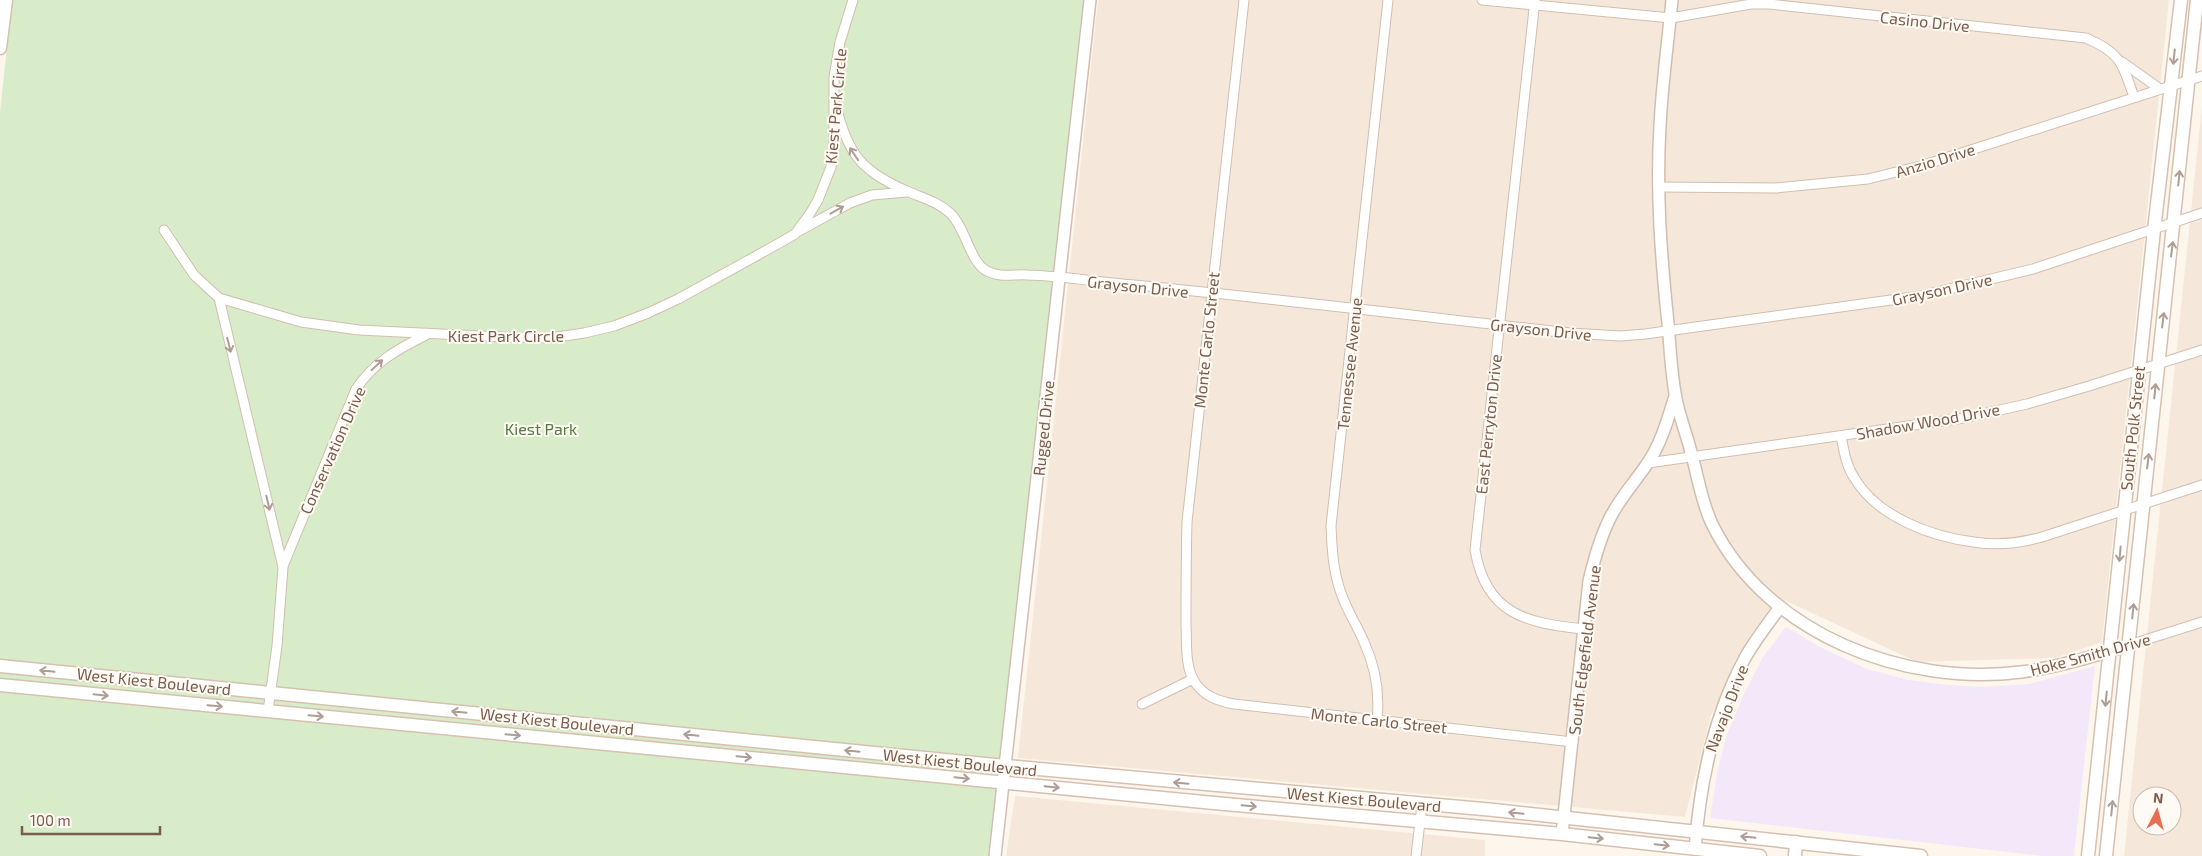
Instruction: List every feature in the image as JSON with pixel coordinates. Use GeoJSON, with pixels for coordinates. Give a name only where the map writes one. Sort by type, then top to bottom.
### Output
{"type":"FeatureCollection","features":[{"type":"Feature","properties":{"kind":"main road"},"geometry":{"type":"LineString","coordinates":[[0,48],[6,0]]}},
{"type":"Feature","properties":{"kind":"main road","name":"South Polk Street"},"geometry":{"type":"LineString","coordinates":[[2088,856],[2154,230],[2165,88],[2181,0]]}},
{"type":"Feature","properties":{"kind":"main road","name":"South Polk Street"},"geometry":{"type":"LineString","coordinates":[[2106,856],[2197,0]]}},
{"type":"Feature","properties":{"kind":"main road","name":"West Kiest Boulevard"},"geometry":{"type":"LineString","coordinates":[[0,666],[1005,766],[1565,818],[1796,842],[1897,855],[1921,856]]}},
{"type":"Feature","properties":{"kind":"main road","name":"West Kiest Boulevard"},"geometry":{"type":"LineString","coordinates":[[0,685],[1214,803],[1562,834],[1760,856]]}},
{"type":"Feature","properties":{"kind":"main road"},"geometry":{"type":"LineString","coordinates":[[1214,803],[1215,786]]}},
{"type":"Feature","properties":{"kind":"main road"},"geometry":{"type":"LineString","coordinates":[[1795,856],[1796,842]]}},
{"type":"Feature","properties":{"kind":"street","name":"Kiest Park Circle"},"geometry":{"type":"LineString","coordinates":[[164,230],[194,275],[219,298],[301,322],[359,330],[551,338],[614,326],[678,300],[794,234],[818,200],[828,175],[834,151],[836,68],[840,42],[852,0]]}},
{"type":"Feature","properties":{"kind":"street","name":"Rugged Drive"},"geometry":{"type":"LineString","coordinates":[[995,856],[1090,0]]}},
{"type":"Feature","properties":{"kind":"street","name":"Monte Carlo Street"},"geometry":{"type":"LineString","coordinates":[[1244,0],[1187,522],[1185,583],[1187,652],[1193,679],[1200,689],[1212,698],[1223,702],[1573,742]]}},
{"type":"Feature","properties":{"kind":"street","name":"Tennessee Avenue"},"geometry":{"type":"LineString","coordinates":[[1377,720],[1379,697],[1377,677],[1371,658],[1341,595],[1332,553],[1331,526],[1388,0]]}},
{"type":"Feature","properties":{"kind":"street","name":"Casino Drive"},"geometry":{"type":"LineString","coordinates":[[1482,0],[1534,3],[1671,18],[1750,4],[1769,4],[2086,38],[2103,45],[2121,62],[2165,88]]}},
{"type":"Feature","properties":{"kind":"street","name":"South Edgefield Avenue"},"geometry":{"type":"LineString","coordinates":[[1672,0],[1660,126],[1658,187],[1660,250],[1675,394],[1692,456]]}},
{"type":"Feature","properties":{"kind":"street","name":"East Perryton Drive"},"geometry":{"type":"LineString","coordinates":[[1534,3],[1475,550],[1478,569],[1488,589],[1502,604],[1522,617],[1544,624],[1584,629]]}},
{"type":"Feature","properties":{"kind":"street","name":"Casino Drive"},"geometry":{"type":"LineString","coordinates":[[2121,62],[2134,97]]}},
{"type":"Feature","properties":{"kind":"street","name":"Anzio Drive"},"geometry":{"type":"LineString","coordinates":[[1658,187],[1776,188],[1868,179],[1924,165],[2202,76]]}},
{"type":"Feature","properties":{"kind":"street","name":"Grayson Drive"},"geometry":{"type":"LineString","coordinates":[[836,106],[841,128],[857,159],[907,192],[933,202],[949,212],[959,224],[975,260],[985,270],[1002,276],[1027,275],[1060,278],[1498,325],[1620,336],[1920,296],[2033,269],[2202,213]]}},
{"type":"Feature","properties":{"kind":"street","name":"Grayson Drive"},"geometry":{"type":"LineString","coordinates":[[794,234],[850,203],[872,195],[907,192]]}},
{"type":"Feature","properties":{"kind":"street","name":"Conservation Drive"},"geometry":{"type":"LineString","coordinates":[[219,298],[283,566],[278,638],[268,711]]}},
{"type":"Feature","properties":{"kind":"street","name":"Conservation Drive"},"geometry":{"type":"LineString","coordinates":[[283,566],[356,389],[365,376],[395,350],[428,334]]}},
{"type":"Feature","properties":{"kind":"street","name":"Shadow Wood Drive"},"geometry":{"type":"LineString","coordinates":[[1648,463],[1964,418],[2027,404],[2139,372],[2202,350]]}},
{"type":"Feature","properties":{"kind":"street","name":"South Edgefield Avenue"},"geometry":{"type":"LineString","coordinates":[[1562,834],[1589,581],[1604,532],[1620,500],[1648,463],[1661,436],[1675,394]]}},
{"type":"Feature","properties":{"kind":"street"},"geometry":{"type":"LineString","coordinates":[[1841,436],[1849,469],[1864,492],[1892,513],[1943,536],[1975,543],[2024,542],[2123,512],[2202,485]]}},
{"type":"Feature","properties":{"kind":"street","name":"Hoke Smith Drive"},"geometry":{"type":"LineString","coordinates":[[1692,456],[1700,493],[1712,524],[1730,556],[1752,582],[1780,607],[1826,637],[1863,653],[1928,670],[1955,673],[2020,672],[2058,666],[2202,622]]}},
{"type":"Feature","properties":{"kind":"street","name":"Navajo Drive"},"geometry":{"type":"LineString","coordinates":[[1695,849],[1711,741],[1730,691],[1746,657],[1780,607]]}},
{"type":"Feature","properties":{"kind":"street"},"geometry":{"type":"LineString","coordinates":[[1142,704],[1193,679]]}},
{"type":"Feature","properties":{"kind":"street"},"geometry":{"type":"LineString","coordinates":[[1416,856],[1422,805]]}},
{"type":"Feature","properties":{"kind":"shaded area"},"geometry":{"type":"Polygon","coordinates":[[[1098,0],[2169,0],[2102,642],[2055,658],[1917,662],[1784,600],[1711,715],[1685,817],[1018,758],[1098,0]]]}},
{"type":"Feature","properties":{"kind":"shaded area"},"geometry":{"type":"Polygon","coordinates":[[[2202,106],[2202,856],[2124,856],[2202,106]]]}},
{"type":"Feature","properties":{"kind":"shaded area"},"geometry":{"type":"Polygon","coordinates":[[[1786,627],[1822,648],[1867,669],[1909,680],[1948,685],[1982,687],[2029,684],[2095,666],[2074,856],[2042,856],[1710,818],[1717,774],[1726,737],[1744,694],[1763,657],[1786,627]]]}},
{"type":"Feature","properties":{"kind":"shaded area"},"geometry":{"type":"Polygon","coordinates":[[[1015,796],[1485,840],[1485,856],[1006,856],[1015,796]]]}},
{"type":"Feature","properties":{"kind":"green space","name":"Kiest Park"},"geometry":{"type":"Polygon","coordinates":[[[12,0],[1083,0],[988,856],[0,856],[0,112],[12,0]]]}}]}
